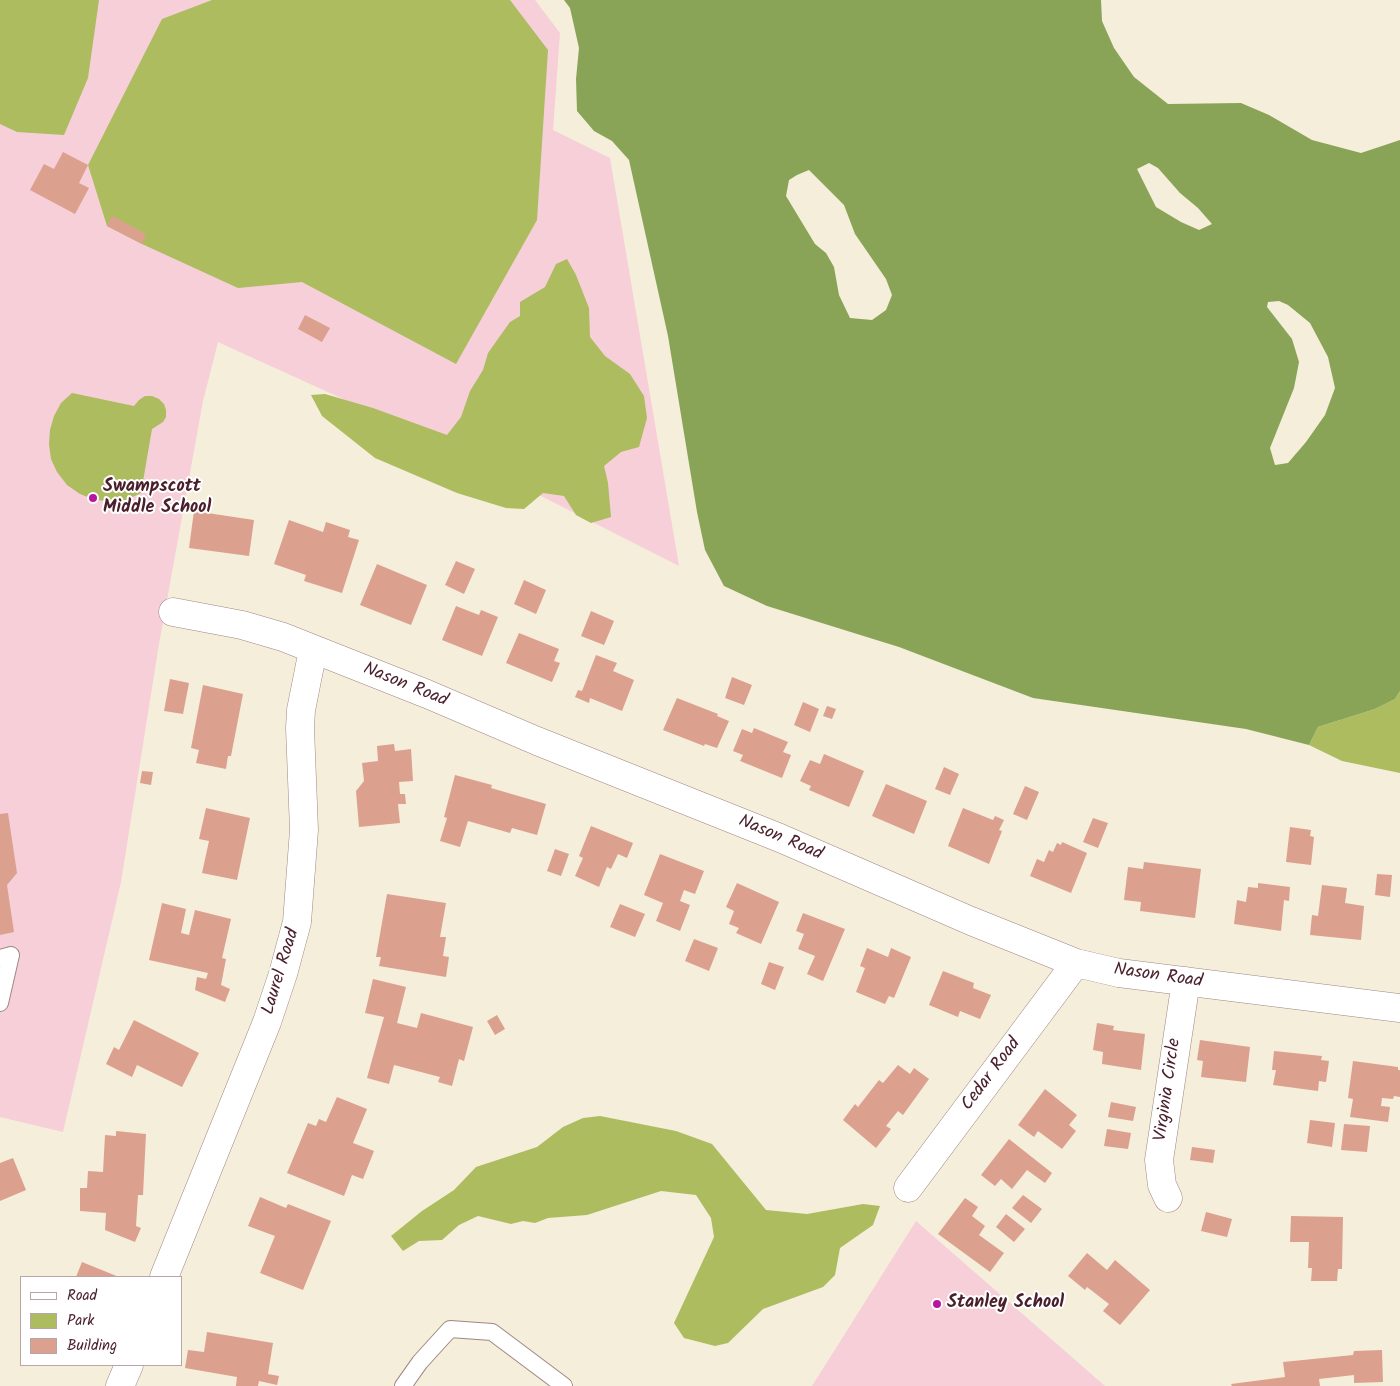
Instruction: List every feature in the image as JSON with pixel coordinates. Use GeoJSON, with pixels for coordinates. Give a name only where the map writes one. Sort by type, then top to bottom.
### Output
{"type":"FeatureCollection","features":[{"type":"Feature","properties":{"kind":"street","name":"Nason Road"},"geometry":{"type":"LineString","coordinates":[[173,612],[242,625],[313,650],[780,838],[972,921],[1076,963],[1119,973],[1400,1008]]}},
{"type":"Feature","properties":{"kind":"street","name":"Laurel Road"},"geometry":{"type":"LineString","coordinates":[[164,1276],[266,1022],[283,974],[297,922],[304,830],[301,710],[313,650]]}},
{"type":"Feature","properties":{"kind":"street","name":"Cedar Road"},"geometry":{"type":"LineString","coordinates":[[908,1188],[1076,963]]}},
{"type":"Feature","properties":{"kind":"street","name":"Virginia Circle"},"geometry":{"type":"LineString","coordinates":[[1168,1198],[1162,1185],[1159,1160],[1186,981]]}},
{"type":"Feature","properties":{"kind":"street"},"geometry":{"type":"LineString","coordinates":[[120,1386],[129,1366]]}},
{"type":"Feature","properties":{"kind":"lane"},"geometry":{"type":"LineString","coordinates":[[0,958],[11,955],[0,1003]]}},
{"type":"Feature","properties":{"kind":"lane"},"geometry":{"type":"LineString","coordinates":[[403,1386],[420,1362],[450,1329],[492,1332],[564,1386]]}},
{"type":"Feature","properties":{"kind":"shaded area","name":"Swampscott Middle School"},"geometry":{"type":"Polygon","coordinates":[[[0,0],[535,0],[560,33],[553,130],[610,158],[679,566],[411,430],[218,342],[203,401],[159,644],[121,882],[63,1132],[0,1117],[0,0]]]}},
{"type":"Feature","properties":{"kind":"shaded area","name":"Stanley School"},"geometry":{"type":"Polygon","coordinates":[[[916,1221],[1105,1386],[812,1386],[916,1221]]]}},
{"type":"Feature","properties":{"kind":"green space"},"geometry":{"type":"Polygon","coordinates":[[[0,0],[99,0],[88,78],[64,135],[17,132],[0,124],[0,0]]]}},
{"type":"Feature","properties":{"kind":"green space"},"geometry":{"type":"Polygon","coordinates":[[[212,0],[510,0],[548,50],[537,220],[456,364],[302,282],[238,288],[107,226],[88,165],[162,19],[212,0]]]}},
{"type":"Feature","properties":{"kind":"green space"},"geometry":{"type":"Polygon","coordinates":[[[564,0],[1101,0],[1102,21],[1114,48],[1134,77],[1168,104],[1241,103],[1269,115],[1312,140],[1361,153],[1400,140],[1400,691],[1395,699],[1375,709],[1318,727],[1309,745],[1246,729],[1033,698],[899,647],[767,606],[724,586],[705,550],[668,336],[629,160],[612,141],[594,131],[577,111],[576,79],[579,48],[570,8],[564,0]],[[1149,163],[1137,169],[1156,207],[1199,230],[1212,224],[1198,208],[1180,193],[1158,168],[1149,163]],[[809,170],[789,180],[786,196],[815,244],[826,253],[834,267],[839,295],[850,318],[872,320],[886,310],[892,295],[886,279],[855,234],[844,205],[809,170]],[[1279,301],[1268,302],[1267,307],[1292,339],[1299,362],[1294,388],[1270,448],[1275,465],[1288,463],[1306,442],[1325,415],[1335,388],[1328,357],[1310,323],[1288,305],[1279,301]]]}},
{"type":"Feature","properties":{"kind":"green space"},"geometry":{"type":"Polygon","coordinates":[[[567,259],[576,275],[589,308],[590,337],[605,356],[630,374],[644,396],[647,418],[639,447],[621,452],[604,466],[608,483],[611,517],[591,523],[576,515],[564,496],[543,493],[524,509],[506,508],[457,493],[375,458],[322,416],[311,395],[325,394],[373,408],[447,435],[461,417],[470,391],[483,370],[488,353],[510,322],[520,316],[520,302],[545,287],[556,264],[567,259]]]}},
{"type":"Feature","properties":{"kind":"green space"},"geometry":{"type":"Polygon","coordinates":[[[72,393],[134,406],[145,396],[152,396],[164,404],[166,417],[163,422],[152,429],[141,493],[126,500],[95,500],[80,494],[67,485],[57,472],[51,459],[50,430],[54,416],[61,403],[72,393]]]}},
{"type":"Feature","properties":{"kind":"green space"},"geometry":{"type":"Polygon","coordinates":[[[1400,691],[1400,773],[1342,761],[1309,745],[1318,727],[1375,709],[1395,699],[1400,691]]]}},
{"type":"Feature","properties":{"kind":"green space"},"geometry":{"type":"Polygon","coordinates":[[[600,1116],[676,1131],[712,1144],[766,1210],[807,1214],[863,1204],[880,1206],[873,1225],[840,1248],[835,1275],[823,1287],[763,1309],[728,1343],[715,1346],[684,1338],[674,1323],[714,1237],[711,1218],[696,1195],[661,1191],[587,1215],[548,1218],[535,1223],[523,1221],[511,1224],[478,1216],[459,1225],[442,1240],[419,1241],[403,1251],[391,1236],[422,1211],[454,1190],[476,1167],[537,1147],[563,1127],[583,1118],[600,1116]]]}},
{"type":"Feature","properties":{"kind":"building"},"geometry":{"type":"Polygon","coordinates":[[[63,152],[88,165],[79,183],[89,188],[75,214],[30,190],[44,164],[54,169],[63,152]]]}},
{"type":"Feature","properties":{"kind":"building"},"geometry":{"type":"Polygon","coordinates":[[[112,216],[146,234],[142,244],[107,226],[112,216]]]}},
{"type":"Feature","properties":{"kind":"building"},"geometry":{"type":"Polygon","coordinates":[[[305,315],[330,328],[322,342],[298,329],[305,315]]]}},
{"type":"Feature","properties":{"kind":"building"},"geometry":{"type":"Polygon","coordinates":[[[194,511],[254,520],[249,556],[189,548],[194,511]]]}},
{"type":"Feature","properties":{"kind":"building"},"geometry":{"type":"Polygon","coordinates":[[[289,520],[323,532],[326,522],[350,530],[348,537],[359,540],[342,593],[304,581],[306,575],[274,564],[289,520]]]}},
{"type":"Feature","properties":{"kind":"building"},"geometry":{"type":"Polygon","coordinates":[[[456,561],[475,569],[464,594],[445,585],[456,561]]]}},
{"type":"Feature","properties":{"kind":"building"},"geometry":{"type":"Polygon","coordinates":[[[377,564],[427,585],[411,625],[360,605],[377,564]]]}},
{"type":"Feature","properties":{"kind":"building"},"geometry":{"type":"Polygon","coordinates":[[[524,580],[546,590],[536,614],[514,604],[524,580]]]}},
{"type":"Feature","properties":{"kind":"building"},"geometry":{"type":"Polygon","coordinates":[[[456,606],[479,615],[481,610],[498,617],[482,656],[442,640],[456,606]]]}},
{"type":"Feature","properties":{"kind":"building"},"geometry":{"type":"Polygon","coordinates":[[[591,611],[614,621],[604,645],[581,636],[591,611]]]}},
{"type":"Feature","properties":{"kind":"building"},"geometry":{"type":"Polygon","coordinates":[[[519,633],[559,649],[554,661],[560,663],[552,682],[506,663],[519,633]]]}},
{"type":"Feature","properties":{"kind":"building"},"geometry":{"type":"Polygon","coordinates":[[[596,655],[617,663],[613,671],[634,680],[622,711],[590,698],[589,703],[575,697],[578,690],[582,691],[596,655]]]}},
{"type":"Feature","properties":{"kind":"building"},"geometry":{"type":"Polygon","coordinates":[[[732,677],[752,685],[744,705],[725,698],[732,677]]]}},
{"type":"Feature","properties":{"kind":"building"},"geometry":{"type":"Polygon","coordinates":[[[170,679],[189,683],[183,714],[164,711],[170,679]]]}},
{"type":"Feature","properties":{"kind":"building"},"geometry":{"type":"Polygon","coordinates":[[[203,685],[243,694],[231,756],[228,756],[226,769],[196,763],[199,750],[191,748],[203,685]]]}},
{"type":"Feature","properties":{"kind":"building"},"geometry":{"type":"Polygon","coordinates":[[[677,698],[718,714],[717,716],[729,721],[717,748],[705,744],[704,746],[663,730],[677,698]]]}},
{"type":"Feature","properties":{"kind":"building"},"geometry":{"type":"Polygon","coordinates":[[[803,702],[819,709],[810,732],[794,725],[803,702]]]}},
{"type":"Feature","properties":{"kind":"building"},"geometry":{"type":"Polygon","coordinates":[[[827,706],[836,709],[832,719],[823,716],[827,706]]]}},
{"type":"Feature","properties":{"kind":"building"},"geometry":{"type":"Polygon","coordinates":[[[754,728],[788,742],[783,752],[791,755],[782,778],[740,761],[743,755],[733,751],[742,729],[752,733],[754,728]]]}},
{"type":"Feature","properties":{"kind":"building"},"geometry":{"type":"Polygon","coordinates":[[[394,744],[395,751],[411,749],[413,781],[399,782],[400,794],[405,794],[406,804],[398,804],[400,823],[359,827],[356,791],[364,781],[362,763],[378,761],[377,746],[394,744]]]}},
{"type":"Feature","properties":{"kind":"building"},"geometry":{"type":"Polygon","coordinates":[[[824,754],[864,771],[849,807],[809,790],[811,786],[800,781],[810,760],[820,764],[824,754]]]}},
{"type":"Feature","properties":{"kind":"building"},"geometry":{"type":"Polygon","coordinates":[[[944,767],[959,774],[950,795],[935,789],[944,767]]]}},
{"type":"Feature","properties":{"kind":"building"},"geometry":{"type":"Polygon","coordinates":[[[142,771],[153,772],[151,785],[140,783],[142,771]]]}},
{"type":"Feature","properties":{"kind":"building"},"geometry":{"type":"Polygon","coordinates":[[[455,775],[492,785],[491,788],[546,804],[537,835],[512,828],[510,833],[468,821],[460,847],[440,841],[447,818],[444,817],[455,775]]]}},
{"type":"Feature","properties":{"kind":"building"},"geometry":{"type":"Polygon","coordinates":[[[886,784],[927,801],[914,834],[872,816],[886,784]]]}},
{"type":"Feature","properties":{"kind":"building"},"geometry":{"type":"Polygon","coordinates":[[[1025,786],[1039,792],[1027,820],[1013,814],[1025,786]]]}},
{"type":"Feature","properties":{"kind":"building"},"geometry":{"type":"Polygon","coordinates":[[[206,808],[250,818],[237,880],[202,873],[209,841],[199,839],[206,808]]]}},
{"type":"Feature","properties":{"kind":"building"},"geometry":{"type":"Polygon","coordinates":[[[963,808],[993,820],[995,816],[1004,820],[999,830],[1002,831],[989,864],[948,846],[963,808]]]}},
{"type":"Feature","properties":{"kind":"building"},"geometry":{"type":"Polygon","coordinates":[[[8,813],[17,873],[7,885],[14,932],[0,935],[0,814],[8,813]]]}},
{"type":"Feature","properties":{"kind":"building"},"geometry":{"type":"Polygon","coordinates":[[[1093,818],[1108,823],[1098,848],[1083,842],[1093,818]]]}},
{"type":"Feature","properties":{"kind":"building"},"geometry":{"type":"Polygon","coordinates":[[[591,826],[633,843],[627,858],[618,854],[611,869],[607,867],[599,887],[575,876],[583,858],[579,856],[591,826]]]}},
{"type":"Feature","properties":{"kind":"building"},"geometry":{"type":"Polygon","coordinates":[[[1290,827],[1311,830],[1310,836],[1314,837],[1311,865],[1286,862],[1290,827]]]}},
{"type":"Feature","properties":{"kind":"building"},"geometry":{"type":"Polygon","coordinates":[[[1062,842],[1087,853],[1071,893],[1030,876],[1037,859],[1044,862],[1049,850],[1053,852],[1057,843],[1061,845],[1062,842]]]}},
{"type":"Feature","properties":{"kind":"building"},"geometry":{"type":"Polygon","coordinates":[[[555,849],[569,854],[561,876],[547,871],[555,849]]]}},
{"type":"Feature","properties":{"kind":"building"},"geometry":{"type":"Polygon","coordinates":[[[660,854],[704,871],[695,894],[684,890],[680,901],[690,905],[680,931],[656,921],[663,903],[644,895],[660,854]]]}},
{"type":"Feature","properties":{"kind":"building"},"geometry":{"type":"Polygon","coordinates":[[[1144,862],[1201,869],[1195,918],[1140,911],[1141,902],[1124,900],[1128,867],[1143,869],[1144,862]]]}},
{"type":"Feature","properties":{"kind":"building"},"geometry":{"type":"Polygon","coordinates":[[[1377,874],[1392,875],[1390,897],[1375,895],[1377,874]]]}},
{"type":"Feature","properties":{"kind":"building"},"geometry":{"type":"Polygon","coordinates":[[[737,883],[779,902],[761,944],[736,933],[739,928],[729,924],[734,911],[726,907],[737,883]]]}},
{"type":"Feature","properties":{"kind":"building"},"geometry":{"type":"Polygon","coordinates":[[[1258,883],[1290,887],[1289,901],[1284,900],[1281,931],[1234,924],[1237,900],[1246,902],[1248,887],[1258,888],[1258,883]]]}},
{"type":"Feature","properties":{"kind":"building"},"geometry":{"type":"Polygon","coordinates":[[[1322,885],[1347,888],[1345,903],[1364,906],[1361,940],[1310,935],[1312,915],[1318,916],[1322,885]]]}},
{"type":"Feature","properties":{"kind":"building"},"geometry":{"type":"Polygon","coordinates":[[[387,894],[446,903],[440,937],[446,937],[443,956],[449,957],[446,977],[379,966],[381,957],[376,957],[387,894]]]}},
{"type":"Feature","properties":{"kind":"building"},"geometry":{"type":"Polygon","coordinates":[[[162,903],[186,909],[181,933],[189,935],[195,910],[231,919],[222,958],[226,959],[221,985],[230,989],[225,1002],[195,990],[197,977],[206,979],[208,973],[149,960],[162,903]]]}},
{"type":"Feature","properties":{"kind":"building"},"geometry":{"type":"Polygon","coordinates":[[[620,904],[645,914],[635,937],[610,927],[620,904]]]}},
{"type":"Feature","properties":{"kind":"building"},"geometry":{"type":"Polygon","coordinates":[[[803,913],[845,929],[823,981],[807,974],[815,956],[798,949],[804,934],[796,931],[803,913]]]}},
{"type":"Feature","properties":{"kind":"building"},"geometry":{"type":"Polygon","coordinates":[[[694,939],[718,948],[709,971],[685,961],[694,939]]]}},
{"type":"Feature","properties":{"kind":"building"},"geometry":{"type":"Polygon","coordinates":[[[867,948],[888,957],[891,948],[911,957],[894,998],[889,996],[885,1004],[856,992],[865,968],[860,966],[867,948]]]}},
{"type":"Feature","properties":{"kind":"building"},"geometry":{"type":"Polygon","coordinates":[[[769,962],[784,967],[775,990],[761,984],[769,962]]]}},
{"type":"Feature","properties":{"kind":"building"},"geometry":{"type":"Polygon","coordinates":[[[943,971],[974,983],[973,988],[991,995],[980,1019],[960,1011],[958,1017],[929,1005],[943,971]]]}},
{"type":"Feature","properties":{"kind":"building"},"geometry":{"type":"Polygon","coordinates":[[[373,979],[406,987],[397,1023],[417,1028],[421,1013],[473,1027],[464,1061],[459,1059],[452,1086],[438,1082],[440,1077],[394,1065],[389,1084],[367,1078],[384,1017],[365,1013],[373,979]]]}},
{"type":"Feature","properties":{"kind":"building"},"geometry":{"type":"Polygon","coordinates":[[[497,1015],[505,1029],[495,1035],[487,1021],[497,1015]]]}},
{"type":"Feature","properties":{"kind":"building"},"geometry":{"type":"Polygon","coordinates":[[[134,1020],[199,1053],[182,1087],[137,1065],[132,1077],[106,1064],[114,1047],[119,1050],[134,1020]]]}},
{"type":"Feature","properties":{"kind":"building"},"geometry":{"type":"Polygon","coordinates":[[[1097,1023],[1114,1026],[1113,1030],[1145,1034],[1141,1070],[1102,1064],[1103,1052],[1093,1050],[1097,1023]]]}},
{"type":"Feature","properties":{"kind":"building"},"geometry":{"type":"Polygon","coordinates":[[[1200,1040],[1250,1047],[1246,1082],[1201,1077],[1203,1061],[1197,1060],[1200,1040]]]}},
{"type":"Feature","properties":{"kind":"building"},"geometry":{"type":"Polygon","coordinates":[[[1274,1051],[1322,1056],[1321,1060],[1329,1061],[1326,1082],[1319,1081],[1318,1091],[1273,1085],[1276,1070],[1272,1070],[1274,1051]]]}},
{"type":"Feature","properties":{"kind":"building"},"geometry":{"type":"Polygon","coordinates":[[[1353,1061],[1398,1067],[1398,1070],[1400,1070],[1400,1097],[1394,1096],[1393,1099],[1382,1098],[1381,1106],[1390,1107],[1388,1122],[1350,1117],[1353,1099],[1348,1098],[1353,1061]]]}},
{"type":"Feature","properties":{"kind":"building"},"geometry":{"type":"Polygon","coordinates":[[[898,1065],[910,1074],[914,1068],[929,1079],[903,1115],[898,1111],[886,1126],[891,1129],[876,1148],[843,1120],[855,1104],[858,1107],[879,1080],[883,1083],[898,1065]]]}},
{"type":"Feature","properties":{"kind":"building"},"geometry":{"type":"Polygon","coordinates":[[[1045,1089],[1077,1115],[1069,1125],[1076,1131],[1062,1149],[1038,1131],[1034,1137],[1018,1125],[1045,1089]]]}},
{"type":"Feature","properties":{"kind":"building"},"geometry":{"type":"Polygon","coordinates":[[[337,1097],[367,1109],[353,1143],[374,1151],[363,1179],[352,1175],[344,1196],[287,1173],[308,1123],[316,1126],[319,1119],[326,1122],[337,1097]]]}},
{"type":"Feature","properties":{"kind":"building"},"geometry":{"type":"Polygon","coordinates":[[[1111,1102],[1136,1107],[1133,1121],[1108,1117],[1111,1102]]]}},
{"type":"Feature","properties":{"kind":"building"},"geometry":{"type":"Polygon","coordinates":[[[1310,1120],[1335,1123],[1332,1147],[1307,1143],[1310,1120]]]}},
{"type":"Feature","properties":{"kind":"building"},"geometry":{"type":"Polygon","coordinates":[[[1344,1124],[1370,1126],[1367,1152],[1341,1150],[1344,1124]]]}},
{"type":"Feature","properties":{"kind":"building"},"geometry":{"type":"Polygon","coordinates":[[[1107,1129],[1131,1133],[1128,1149],[1104,1146],[1107,1129]]]}},
{"type":"Feature","properties":{"kind":"building"},"geometry":{"type":"Polygon","coordinates":[[[116,1131],[146,1134],[143,1195],[138,1195],[136,1226],[141,1228],[135,1242],[105,1230],[106,1213],[80,1211],[80,1188],[87,1188],[88,1171],[103,1172],[105,1135],[116,1136],[116,1131]]]}},
{"type":"Feature","properties":{"kind":"building"},"geometry":{"type":"Polygon","coordinates":[[[1009,1139],[1052,1173],[1045,1183],[1027,1170],[1012,1189],[1001,1179],[995,1186],[981,1175],[1009,1139]]]}},
{"type":"Feature","properties":{"kind":"building"},"geometry":{"type":"Polygon","coordinates":[[[1192,1147],[1215,1150],[1213,1163],[1190,1160],[1192,1147]]]}},
{"type":"Feature","properties":{"kind":"building"},"geometry":{"type":"Polygon","coordinates":[[[13,1158],[26,1190],[0,1201],[0,1163],[13,1158]]]}},
{"type":"Feature","properties":{"kind":"building"},"geometry":{"type":"Polygon","coordinates":[[[1023,1195],[1042,1209],[1031,1223],[1012,1208],[1023,1195]]]}},
{"type":"Feature","properties":{"kind":"building"},"geometry":{"type":"Polygon","coordinates":[[[260,1197],[286,1208],[288,1204],[331,1221],[303,1290],[260,1273],[275,1236],[248,1226],[260,1197]]]}},
{"type":"Feature","properties":{"kind":"building"},"geometry":{"type":"Polygon","coordinates":[[[965,1198],[978,1207],[972,1216],[985,1226],[979,1235],[1004,1253],[990,1272],[938,1234],[965,1198]]]}},
{"type":"Feature","properties":{"kind":"building"},"geometry":{"type":"Polygon","coordinates":[[[1206,1212],[1232,1219],[1227,1237],[1201,1231],[1206,1212]]]}},
{"type":"Feature","properties":{"kind":"building"},"geometry":{"type":"Polygon","coordinates":[[[1006,1214],[1025,1229],[1014,1242],[996,1227],[1006,1214]]]}},
{"type":"Feature","properties":{"kind":"building"},"geometry":{"type":"Polygon","coordinates":[[[1291,1216],[1343,1217],[1342,1269],[1338,1269],[1337,1281],[1311,1281],[1312,1268],[1308,1268],[1309,1242],[1290,1242],[1291,1216]]]}},
{"type":"Feature","properties":{"kind":"building"},"geometry":{"type":"Polygon","coordinates":[[[1087,1253],[1107,1270],[1115,1260],[1150,1290],[1120,1325],[1103,1311],[1109,1304],[1087,1287],[1085,1290],[1068,1276],[1087,1253]]]}},
{"type":"Feature","properties":{"kind":"building"},"geometry":{"type":"Polygon","coordinates":[[[82,1262],[117,1276],[76,1276],[82,1262]]]}},
{"type":"Feature","properties":{"kind":"building"},"geometry":{"type":"Polygon","coordinates":[[[207,1332],[273,1343],[268,1374],[279,1376],[277,1385],[259,1381],[258,1386],[236,1386],[237,1377],[185,1368],[188,1350],[204,1352],[207,1332]]]}},
{"type":"Feature","properties":{"kind":"building"},"geometry":{"type":"Polygon","coordinates":[[[1382,1350],[1383,1382],[1354,1383],[1354,1375],[1319,1379],[1320,1386],[1232,1386],[1231,1384],[1285,1377],[1283,1362],[1353,1355],[1354,1351],[1382,1350]]]}},
{"type":"Feature","properties":{"kind":"place","name":"Swampscott Middle School"},"geometry":{"type":"Point","coordinates":[93,498]}},
{"type":"Feature","properties":{"kind":"place","name":"Stanley School"},"geometry":{"type":"Point","coordinates":[937,1304]}}]}
